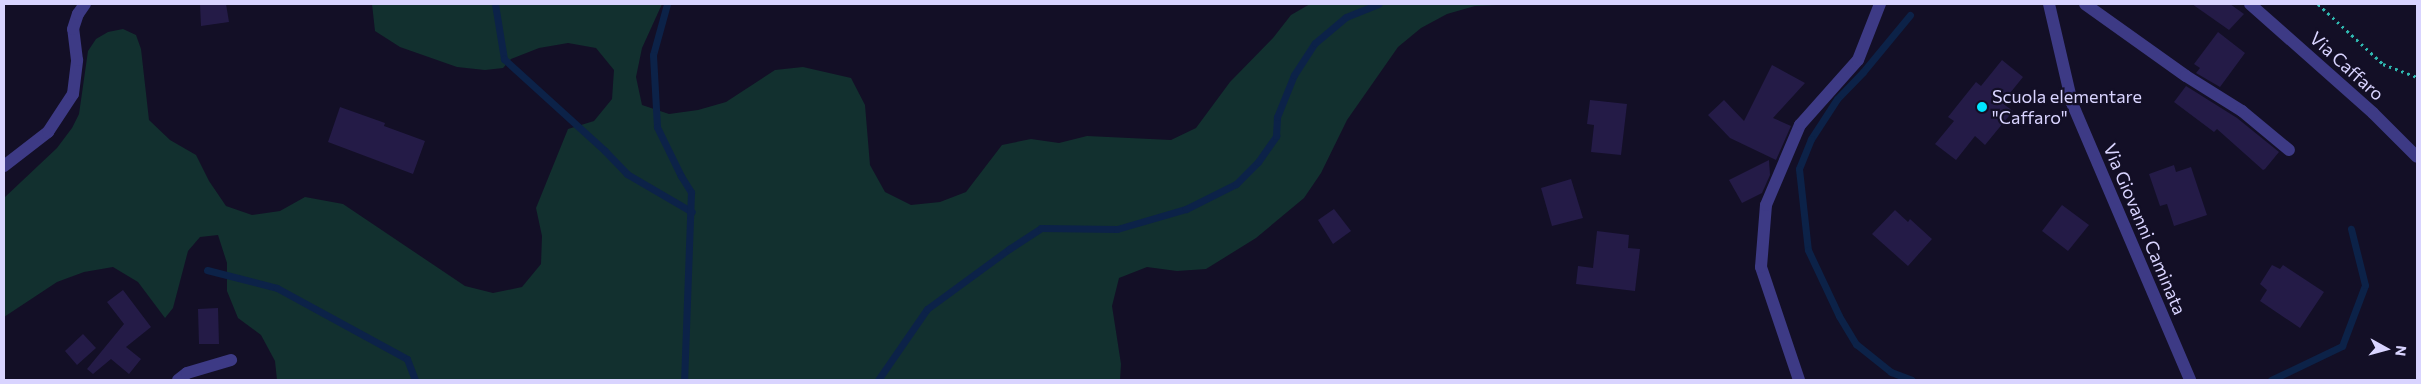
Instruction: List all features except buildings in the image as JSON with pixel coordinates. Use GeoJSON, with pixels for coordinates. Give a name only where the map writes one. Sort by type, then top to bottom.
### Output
{"type":"FeatureCollection","features":[{"type":"Feature","properties":{"kind":"street"},"geometry":{"type":"LineString","coordinates":[[4,166],[48,132],[74,94],[77,60],[73,29],[84,4]]}},
{"type":"Feature","properties":{"kind":"street"},"geometry":{"type":"LineString","coordinates":[[1799,380],[1762,267],[1766,205],[1800,125],[1858,60],[1880,4]]}},
{"type":"Feature","properties":{"kind":"street","name":"Via Giovanni Caminata"},"geometry":{"type":"LineString","coordinates":[[2049,4],[2072,103],[2190,380]]}},
{"type":"Feature","properties":{"kind":"street"},"geometry":{"type":"LineString","coordinates":[[2085,4],[2186,76],[2242,111],[2289,150]]}},
{"type":"Feature","properties":{"kind":"street","name":"Via Caffaro"},"geometry":{"type":"LineString","coordinates":[[2250,4],[2373,113],[2417,157]]}},
{"type":"Feature","properties":{"kind":"street"},"geometry":{"type":"LineString","coordinates":[[178,380],[187,373],[231,360]]}},
{"type":"Feature","properties":{"kind":"path"},"geometry":{"type":"LineString","coordinates":[[2318,4],[2383,64],[2417,77]]}},
{"type":"Feature","properties":{"kind":"green space"},"geometry":{"type":"Polygon","coordinates":[[[372,4],[662,4],[642,48],[636,77],[642,105],[669,114],[698,110],[726,102],[775,70],[803,67],[851,78],[865,105],[870,165],[885,192],[911,205],[940,202],[966,192],[1002,145],[1031,139],[1059,143],[1087,136],[1171,140],[1196,128],[1230,82],[1273,38],[1291,15],[1310,4],[1520,4],[1475,6],[1447,14],[1421,28],[1398,47],[1347,120],[1321,173],[1304,198],[1256,238],[1206,269],[1177,271],[1147,267],[1119,278],[1112,306],[1121,364],[1120,380],[277,380],[275,361],[261,335],[238,318],[227,291],[227,263],[218,235],[200,237],[188,251],[173,308],[165,318],[138,282],[113,267],[84,272],[57,282],[4,317],[4,198],[57,148],[72,128],[79,114],[88,51],[96,39],[108,32],[123,29],[136,35],[141,49],[149,120],[170,140],[196,155],[209,181],[226,206],[252,215],[280,211],[305,197],[343,204],[465,286],[493,293],[522,287],[541,264],[542,236],[536,208],[568,129],[594,121],[612,99],[614,70],[596,48],[568,43],[539,48],[511,59],[503,68],[485,70],[457,67],[400,47],[375,31],[372,4]]]}},
{"type":"Feature","properties":{"kind":"waterway"},"geometry":{"type":"LineString","coordinates":[[495,4],[504,59],[605,151],[627,174],[692,212]]}},
{"type":"Feature","properties":{"kind":"waterway"},"geometry":{"type":"LineString","coordinates":[[667,4],[653,55],[657,127],[691,192],[684,380]]}},
{"type":"Feature","properties":{"kind":"waterway"},"geometry":{"type":"LineString","coordinates":[[878,380],[927,309],[1041,228],[1117,229],[1186,209],[1236,184],[1258,162],[1276,136],[1277,117],[1294,75],[1315,43],[1346,17],[1378,4]]}},
{"type":"Feature","properties":{"kind":"waterway"},"geometry":{"type":"LineString","coordinates":[[1910,15],[1863,72],[1837,99],[1811,139],[1799,169],[1808,250],[1839,316],[1856,344],[1891,372],[1912,380]]}},
{"type":"Feature","properties":{"kind":"waterway"},"geometry":{"type":"LineString","coordinates":[[2271,380],[2342,346],[2365,285],[2351,229]]}},
{"type":"Feature","properties":{"kind":"waterway"},"geometry":{"type":"LineString","coordinates":[[207,270],[277,288],[407,359],[415,380]]}},
{"type":"Feature","properties":{"kind":"place","name":"Scuola elementare \"Caffaro\""},"geometry":{"type":"Point","coordinates":[1982,107]}}]}
